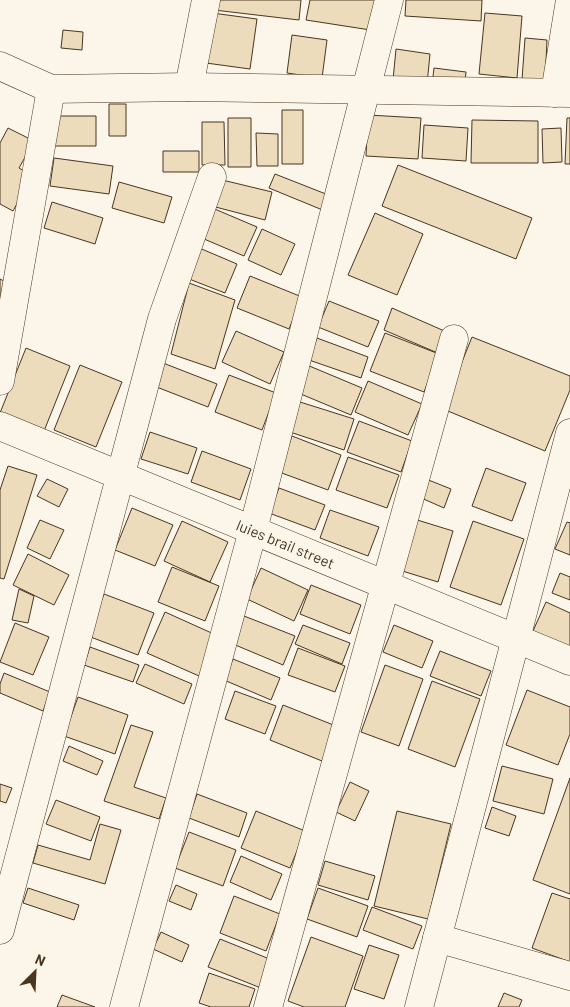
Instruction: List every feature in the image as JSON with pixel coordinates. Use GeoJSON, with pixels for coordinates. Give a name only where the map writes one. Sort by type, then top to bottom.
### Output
{"type":"FeatureCollection","features":[{"type":"Feature","properties":{"kind":"street"},"geometry":{"type":"LineString","coordinates":[[188,87],[206,0]]}},
{"type":"Feature","properties":{"kind":"street"},"geometry":{"type":"LineString","coordinates":[[124,1007],[253,530],[389,0]]}},
{"type":"Feature","properties":{"kind":"street"},"geometry":{"type":"LineString","coordinates":[[0,66],[52,89],[188,87],[562,93],[570,0]]}},
{"type":"Feature","properties":{"kind":"street"},"geometry":{"type":"LineString","coordinates":[[0,381],[9,270],[52,89]]}},
{"type":"Feature","properties":{"kind":"street"},"geometry":{"type":"LineString","coordinates":[[0,930],[162,319],[212,177]]}},
{"type":"Feature","properties":{"kind":"street"},"geometry":{"type":"LineString","coordinates":[[268,1007],[454,339]]}},
{"type":"Feature","properties":{"kind":"street","name":"luies brail street"},"geometry":{"type":"LineString","coordinates":[[0,426],[570,661]]}},
{"type":"Feature","properties":{"kind":"street"},"geometry":{"type":"LineString","coordinates":[[419,1007],[570,433]]}},
{"type":"Feature","properties":{"kind":"street"},"geometry":{"type":"LineString","coordinates":[[437,938],[570,976]]}},
{"type":"Feature","properties":{"kind":"building"},"geometry":{"type":"Polygon","coordinates":[[[215,0],[301,0],[299,20],[214,10],[215,0]]]}},
{"type":"Feature","properties":{"kind":"building"},"geometry":{"type":"Polygon","coordinates":[[[310,0],[382,0],[377,31],[306,20],[310,0]]]}},
{"type":"Feature","properties":{"kind":"building"},"geometry":{"type":"Polygon","coordinates":[[[406,0],[482,0],[481,21],[405,16],[406,0]]]}},
{"type":"Feature","properties":{"kind":"building"},"geometry":{"type":"Polygon","coordinates":[[[212,13],[257,19],[250,69],[206,63],[212,13]]]}},
{"type":"Feature","properties":{"kind":"building"},"geometry":{"type":"Polygon","coordinates":[[[485,13],[522,16],[517,78],[479,74],[485,13]]]}},
{"type":"Feature","properties":{"kind":"building"},"geometry":{"type":"Polygon","coordinates":[[[63,30],[83,32],[82,50],[61,48],[63,30]]]}},
{"type":"Feature","properties":{"kind":"building"},"geometry":{"type":"Polygon","coordinates":[[[292,35],[327,40],[322,78],[287,73],[292,35]]]}},
{"type":"Feature","properties":{"kind":"building"},"geometry":{"type":"Polygon","coordinates":[[[525,38],[547,40],[545,82],[522,80],[525,38]]]}},
{"type":"Feature","properties":{"kind":"building"},"geometry":{"type":"Polygon","coordinates":[[[396,49],[430,54],[427,84],[393,80],[396,49]]]}},
{"type":"Feature","properties":{"kind":"building"},"geometry":{"type":"Polygon","coordinates":[[[434,68],[466,72],[464,89],[432,85],[434,68]]]}},
{"type":"Feature","properties":{"kind":"building"},"geometry":{"type":"Polygon","coordinates":[[[109,104],[126,104],[126,136],[109,136],[109,104]]]}},
{"type":"Feature","properties":{"kind":"building"},"geometry":{"type":"Polygon","coordinates":[[[282,110],[303,110],[303,164],[282,164],[282,110]]]}},
{"type":"Feature","properties":{"kind":"building"},"geometry":{"type":"Polygon","coordinates":[[[368,115],[421,118],[418,159],[366,156],[368,115]]]}},
{"type":"Feature","properties":{"kind":"building"},"geometry":{"type":"Polygon","coordinates":[[[52,116],[96,116],[96,146],[52,146],[52,116]]]}},
{"type":"Feature","properties":{"kind":"building"},"geometry":{"type":"Polygon","coordinates":[[[228,118],[251,118],[251,167],[228,167],[228,118]]]}},
{"type":"Feature","properties":{"kind":"building"},"geometry":{"type":"Polygon","coordinates":[[[567,118],[570,118],[570,164],[565,164],[567,118]]]}},
{"type":"Feature","properties":{"kind":"building"},"geometry":{"type":"Polygon","coordinates":[[[472,120],[538,121],[538,163],[471,163],[472,120]]]}},
{"type":"Feature","properties":{"kind":"building"},"geometry":{"type":"Polygon","coordinates":[[[202,122],[224,122],[225,165],[202,165],[202,122]]]}},
{"type":"Feature","properties":{"kind":"building"},"geometry":{"type":"Polygon","coordinates":[[[424,125],[468,128],[466,161],[422,158],[424,125]]]}},
{"type":"Feature","properties":{"kind":"building"},"geometry":{"type":"Polygon","coordinates":[[[8,128],[34,141],[19,168],[32,176],[13,211],[0,204],[0,143],[8,128]]]}},
{"type":"Feature","properties":{"kind":"building"},"geometry":{"type":"Polygon","coordinates":[[[561,128],[562,162],[543,163],[542,129],[561,128]]]}},
{"type":"Feature","properties":{"kind":"building"},"geometry":{"type":"Polygon","coordinates":[[[256,133],[278,134],[278,166],[257,166],[256,133]]]}},
{"type":"Feature","properties":{"kind":"building"},"geometry":{"type":"Polygon","coordinates":[[[163,151],[199,151],[199,172],[163,172],[163,151]]]}},
{"type":"Feature","properties":{"kind":"building"},"geometry":{"type":"Polygon","coordinates":[[[54,158],[113,166],[109,194],[50,186],[54,158]]]}},
{"type":"Feature","properties":{"kind":"building"},"geometry":{"type":"Polygon","coordinates":[[[398,165],[532,218],[516,259],[382,206],[398,165]]]}},
{"type":"Feature","properties":{"kind":"building"},"geometry":{"type":"Polygon","coordinates":[[[275,174],[331,196],[325,211],[269,188],[275,174]]]}},
{"type":"Feature","properties":{"kind":"building"},"geometry":{"type":"Polygon","coordinates":[[[214,178],[272,192],[265,220],[208,205],[214,178]]]}},
{"type":"Feature","properties":{"kind":"building"},"geometry":{"type":"Polygon","coordinates":[[[119,182],[172,197],[164,223],[112,208],[119,182]]]}},
{"type":"Feature","properties":{"kind":"building"},"geometry":{"type":"Polygon","coordinates":[[[52,202],[103,218],[95,244],[44,228],[52,202]]]}},
{"type":"Feature","properties":{"kind":"building"},"geometry":{"type":"Polygon","coordinates":[[[210,207],[257,227],[244,256],[197,236],[210,207]]]}},
{"type":"Feature","properties":{"kind":"building"},"geometry":{"type":"Polygon","coordinates":[[[375,213],[423,234],[397,295],[348,275],[375,213]]]}},
{"type":"Feature","properties":{"kind":"building"},"geometry":{"type":"Polygon","coordinates":[[[262,229],[295,244],[281,275],[248,260],[262,229]]]}},
{"type":"Feature","properties":{"kind":"building"},"geometry":{"type":"Polygon","coordinates":[[[197,247],[237,264],[225,293],[184,277],[197,247]]]}},
{"type":"Feature","properties":{"kind":"building"},"geometry":{"type":"Polygon","coordinates":[[[250,276],[302,297],[289,329],[237,308],[250,276]]]}},
{"type":"Feature","properties":{"kind":"building"},"geometry":{"type":"Polygon","coordinates":[[[0,279],[14,286],[0,314],[0,279]]]}},
{"type":"Feature","properties":{"kind":"building"},"geometry":{"type":"Polygon","coordinates":[[[189,283],[235,300],[215,369],[171,354],[189,283]]]}},
{"type":"Feature","properties":{"kind":"building"},"geometry":{"type":"Polygon","coordinates":[[[329,301],[379,321],[368,347],[318,327],[329,301]]]}},
{"type":"Feature","properties":{"kind":"building"},"geometry":{"type":"Polygon","coordinates":[[[392,308],[449,333],[440,354],[384,330],[392,308]]]}},
{"type":"Feature","properties":{"kind":"building"},"geometry":{"type":"Polygon","coordinates":[[[236,331],[284,352],[270,384],[222,362],[236,331]]]}},
{"type":"Feature","properties":{"kind":"building"},"geometry":{"type":"Polygon","coordinates":[[[385,333],[439,354],[424,392],[370,371],[385,333]]]}},
{"type":"Feature","properties":{"kind":"building"},"geometry":{"type":"Polygon","coordinates":[[[472,337],[570,376],[570,390],[545,451],[443,409],[472,337]]]}},
{"type":"Feature","properties":{"kind":"building"},"geometry":{"type":"Polygon","coordinates":[[[317,338],[368,357],[361,378],[309,360],[317,338]]]}},
{"type":"Feature","properties":{"kind":"building"},"geometry":{"type":"Polygon","coordinates":[[[26,348],[70,366],[44,431],[0,413],[26,348]]]}},
{"type":"Feature","properties":{"kind":"building"},"geometry":{"type":"Polygon","coordinates":[[[163,363],[217,384],[208,407],[154,386],[163,363]]]}},
{"type":"Feature","properties":{"kind":"building"},"geometry":{"type":"Polygon","coordinates":[[[80,365],[122,382],[96,447],[54,430],[80,365]]]}},
{"type":"Feature","properties":{"kind":"building"},"geometry":{"type":"Polygon","coordinates":[[[307,365],[362,388],[351,415],[296,392],[307,365]]]}},
{"type":"Feature","properties":{"kind":"building"},"geometry":{"type":"Polygon","coordinates":[[[229,375],[276,393],[262,430],[215,412],[229,375]]]}},
{"type":"Feature","properties":{"kind":"building"},"geometry":{"type":"Polygon","coordinates":[[[368,381],[422,404],[408,435],[355,412],[368,381]]]}},
{"type":"Feature","properties":{"kind":"building"},"geometry":{"type":"Polygon","coordinates":[[[300,402],[354,419],[344,450],[290,432],[300,402]]]}},
{"type":"Feature","properties":{"kind":"building"},"geometry":{"type":"Polygon","coordinates":[[[359,421],[412,441],[401,472],[347,452],[359,421]]]}},
{"type":"Feature","properties":{"kind":"building"},"geometry":{"type":"Polygon","coordinates":[[[150,432],[197,448],[188,474],[141,459],[150,432]]]}},
{"type":"Feature","properties":{"kind":"building"},"geometry":{"type":"Polygon","coordinates":[[[292,436],[341,455],[328,490],[279,472],[292,436]]]}},
{"type":"Feature","properties":{"kind":"building"},"geometry":{"type":"Polygon","coordinates":[[[202,451],[251,469],[240,500],[191,482],[202,451]]]}},
{"type":"Feature","properties":{"kind":"building"},"geometry":{"type":"Polygon","coordinates":[[[348,457],[399,475],[387,508],[336,490],[348,457]]]}},
{"type":"Feature","properties":{"kind":"building"},"geometry":{"type":"Polygon","coordinates":[[[8,466],[37,475],[4,579],[0,578],[0,490],[8,466]]]}},
{"type":"Feature","properties":{"kind":"building"},"geometry":{"type":"Polygon","coordinates":[[[486,468],[526,483],[512,521],[472,506],[486,468]]]}},
{"type":"Feature","properties":{"kind":"building"},"geometry":{"type":"Polygon","coordinates":[[[47,479],[68,489],[59,507],[37,496],[47,479]]]}},
{"type":"Feature","properties":{"kind":"building"},"geometry":{"type":"Polygon","coordinates":[[[426,479],[451,489],[444,508],[419,497],[426,479]]]}},
{"type":"Feature","properties":{"kind":"building"},"geometry":{"type":"Polygon","coordinates":[[[279,488],[325,505],[315,530],[269,513],[279,488]]]}},
{"type":"Feature","properties":{"kind":"building"},"geometry":{"type":"Polygon","coordinates":[[[132,508],[173,525],[155,566],[115,550],[132,508]]]}},
{"type":"Feature","properties":{"kind":"building"},"geometry":{"type":"Polygon","coordinates":[[[330,510],[379,527],[368,556],[320,538],[330,510]]]}},
{"type":"Feature","properties":{"kind":"building"},"geometry":{"type":"Polygon","coordinates":[[[414,519],[453,531],[438,582],[399,570],[414,519]]]}},
{"type":"Feature","properties":{"kind":"building"},"geometry":{"type":"Polygon","coordinates":[[[40,520],[64,530],[50,559],[27,548],[40,520]]]}},
{"type":"Feature","properties":{"kind":"building"},"geometry":{"type":"Polygon","coordinates":[[[182,521],[228,542],[210,582],[164,561],[182,521]]]}},
{"type":"Feature","properties":{"kind":"building"},"geometry":{"type":"Polygon","coordinates":[[[473,521],[524,539],[501,605],[450,587],[473,521]]]}},
{"type":"Feature","properties":{"kind":"building"},"geometry":{"type":"Polygon","coordinates":[[[567,522],[570,523],[570,555],[555,549],[567,522]]]}},
{"type":"Feature","properties":{"kind":"building"},"geometry":{"type":"Polygon","coordinates":[[[28,554],[69,575],[54,605],[13,585],[28,554]]]}},
{"type":"Feature","properties":{"kind":"building"},"geometry":{"type":"Polygon","coordinates":[[[172,567],[219,586],[205,621],[158,602],[172,567]]]}},
{"type":"Feature","properties":{"kind":"building"},"geometry":{"type":"Polygon","coordinates":[[[261,568],[308,590],[294,621],[247,599],[261,568]]]}},
{"type":"Feature","properties":{"kind":"building"},"geometry":{"type":"Polygon","coordinates":[[[560,573],[570,577],[570,600],[552,593],[560,573]]]}},
{"type":"Feature","properties":{"kind":"building"},"geometry":{"type":"Polygon","coordinates":[[[311,585],[361,605],[350,634],[300,614],[311,585]]]}},
{"type":"Feature","properties":{"kind":"building"},"geometry":{"type":"Polygon","coordinates":[[[19,589],[34,596],[28,623],[12,620],[19,589]]]}},
{"type":"Feature","properties":{"kind":"building"},"geometry":{"type":"Polygon","coordinates":[[[104,594],[154,613],[138,655],[88,636],[104,594]]]}},
{"type":"Feature","properties":{"kind":"building"},"geometry":{"type":"Polygon","coordinates":[[[546,602],[570,613],[570,648],[533,631],[546,602]]]}},
{"type":"Feature","properties":{"kind":"building"},"geometry":{"type":"Polygon","coordinates":[[[165,612],[216,635],[199,676],[147,653],[165,612]]]}},
{"type":"Feature","properties":{"kind":"building"},"geometry":{"type":"Polygon","coordinates":[[[244,616],[295,636],[283,665],[233,644],[244,616]]]}},
{"type":"Feature","properties":{"kind":"building"},"geometry":{"type":"Polygon","coordinates":[[[15,623],[49,637],[33,675],[0,662],[15,623]]]}},
{"type":"Feature","properties":{"kind":"building"},"geometry":{"type":"Polygon","coordinates":[[[303,625],[350,643],[342,664],[295,644],[303,625]]]}},
{"type":"Feature","properties":{"kind":"building"},"geometry":{"type":"Polygon","coordinates":[[[394,625],[433,641],[422,668],[383,652],[394,625]]]}},
{"type":"Feature","properties":{"kind":"building"},"geometry":{"type":"Polygon","coordinates":[[[90,647],[139,665],[133,682],[84,665],[90,647]]]}},
{"type":"Feature","properties":{"kind":"building"},"geometry":{"type":"Polygon","coordinates":[[[298,648],[345,666],[335,692],[288,675],[298,648]]]}},
{"type":"Feature","properties":{"kind":"building"},"geometry":{"type":"Polygon","coordinates":[[[440,651],[491,671],[481,696],[430,676],[440,651]]]}},
{"type":"Feature","properties":{"kind":"building"},"geometry":{"type":"Polygon","coordinates":[[[233,659],[280,678],[271,700],[224,680],[233,659]]]}},
{"type":"Feature","properties":{"kind":"building"},"geometry":{"type":"Polygon","coordinates":[[[145,664],[192,684],[184,704],[136,683],[145,664]]]}},
{"type":"Feature","properties":{"kind":"building"},"geometry":{"type":"Polygon","coordinates":[[[385,665],[423,679],[399,746],[361,732],[385,665]]]}},
{"type":"Feature","properties":{"kind":"building"},"geometry":{"type":"Polygon","coordinates":[[[4,673],[50,692],[43,711],[0,693],[0,684],[4,673]]]}},
{"type":"Feature","properties":{"kind":"building"},"geometry":{"type":"Polygon","coordinates":[[[432,681],[480,699],[455,767],[408,749],[432,681]]]}},
{"type":"Feature","properties":{"kind":"building"},"geometry":{"type":"Polygon","coordinates":[[[527,690],[570,707],[570,734],[558,765],[506,745],[527,690]]]}},
{"type":"Feature","properties":{"kind":"building"},"geometry":{"type":"Polygon","coordinates":[[[235,691],[276,706],[265,734],[225,719],[235,691]]]}},
{"type":"Feature","properties":{"kind":"building"},"geometry":{"type":"Polygon","coordinates":[[[78,697],[128,715],[115,754],[64,736],[78,697]]]}},
{"type":"Feature","properties":{"kind":"building"},"geometry":{"type":"Polygon","coordinates":[[[283,705],[336,726],[322,761],[270,740],[283,705]]]}},
{"type":"Feature","properties":{"kind":"building"},"geometry":{"type":"Polygon","coordinates":[[[131,725],[153,732],[134,787],[166,798],[159,819],[104,801],[131,725]]]}},
{"type":"Feature","properties":{"kind":"building"},"geometry":{"type":"Polygon","coordinates":[[[69,746],[103,761],[97,775],[63,761],[69,746]]]}},
{"type":"Feature","properties":{"kind":"building"},"geometry":{"type":"Polygon","coordinates":[[[502,766],[553,779],[544,814],[493,801],[502,766]]]}},
{"type":"Feature","properties":{"kind":"building"},"geometry":{"type":"Polygon","coordinates":[[[570,778],[570,894],[533,880],[570,778]]]}},
{"type":"Feature","properties":{"kind":"building"},"geometry":{"type":"Polygon","coordinates":[[[350,782],[369,791],[355,821],[336,812],[350,782]]]}},
{"type":"Feature","properties":{"kind":"building"},"geometry":{"type":"Polygon","coordinates":[[[0,784],[12,788],[6,803],[0,801],[0,784]]]}},
{"type":"Feature","properties":{"kind":"building"},"geometry":{"type":"Polygon","coordinates":[[[197,794],[247,813],[239,837],[189,818],[197,794]]]}},
{"type":"Feature","properties":{"kind":"building"},"geometry":{"type":"Polygon","coordinates":[[[56,800],[100,817],[91,841],[46,824],[56,800]]]}},
{"type":"Feature","properties":{"kind":"building"},"geometry":{"type":"Polygon","coordinates":[[[492,807],[516,816],[509,836],[485,828],[492,807]]]}},
{"type":"Feature","properties":{"kind":"building"},"geometry":{"type":"Polygon","coordinates":[[[256,811],[305,831],[290,868],[241,848],[256,811]]]}},
{"type":"Feature","properties":{"kind":"building"},"geometry":{"type":"Polygon","coordinates":[[[397,811],[451,824],[428,919],[374,906],[397,811]]]}},
{"type":"Feature","properties":{"kind":"building"},"geometry":{"type":"Polygon","coordinates":[[[100,824],[121,830],[105,884],[33,863],[38,845],[90,860],[100,824]]]}},
{"type":"Feature","properties":{"kind":"building"},"geometry":{"type":"Polygon","coordinates":[[[189,832],[236,850],[223,886],[175,868],[189,832]]]}},
{"type":"Feature","properties":{"kind":"building"},"geometry":{"type":"Polygon","coordinates":[[[241,856],[282,874],[271,900],[230,882],[241,856]]]}},
{"type":"Feature","properties":{"kind":"building"},"geometry":{"type":"Polygon","coordinates":[[[325,861],[375,876],[368,900],[318,885],[325,861]]]}},
{"type":"Feature","properties":{"kind":"building"},"geometry":{"type":"Polygon","coordinates":[[[176,885],[197,894],[191,910],[169,901],[176,885]]]}},
{"type":"Feature","properties":{"kind":"building"},"geometry":{"type":"Polygon","coordinates":[[[28,888],[79,905],[74,920],[23,903],[28,888]]]}},
{"type":"Feature","properties":{"kind":"building"},"geometry":{"type":"Polygon","coordinates":[[[318,888],[368,906],[357,937],[307,919],[318,888]]]}},
{"type":"Feature","properties":{"kind":"building"},"geometry":{"type":"Polygon","coordinates":[[[552,893],[570,899],[570,962],[532,948],[552,893]]]}},
{"type":"Feature","properties":{"kind":"building"},"geometry":{"type":"Polygon","coordinates":[[[234,896],[280,914],[266,951],[220,933],[234,896]]]}},
{"type":"Feature","properties":{"kind":"building"},"geometry":{"type":"Polygon","coordinates":[[[372,907],[422,926],[413,949],[363,930],[372,907]]]}},
{"type":"Feature","properties":{"kind":"building"},"geometry":{"type":"Polygon","coordinates":[[[161,932],[189,945],[182,962],[153,949],[161,932]]]}},
{"type":"Feature","properties":{"kind":"building"},"geometry":{"type":"Polygon","coordinates":[[[311,937],[363,956],[345,1007],[304,1007],[288,1001],[311,937]]]}},
{"type":"Feature","properties":{"kind":"building"},"geometry":{"type":"Polygon","coordinates":[[[220,939],[272,960],[261,988],[208,967],[220,939]]]}},
{"type":"Feature","properties":{"kind":"building"},"geometry":{"type":"Polygon","coordinates":[[[369,945],[399,955],[384,999],[354,989],[369,945]]]}},
{"type":"Feature","properties":{"kind":"building"},"geometry":{"type":"Polygon","coordinates":[[[209,973],[255,989],[249,1007],[211,1007],[199,1003],[209,973]]]}},
{"type":"Feature","properties":{"kind":"building"},"geometry":{"type":"Polygon","coordinates":[[[504,993],[522,1000],[519,1007],[498,1007],[504,993]]]}},
{"type":"Feature","properties":{"kind":"building"},"geometry":{"type":"Polygon","coordinates":[[[62,995],[95,1007],[57,1007],[62,995]]]}}]}
